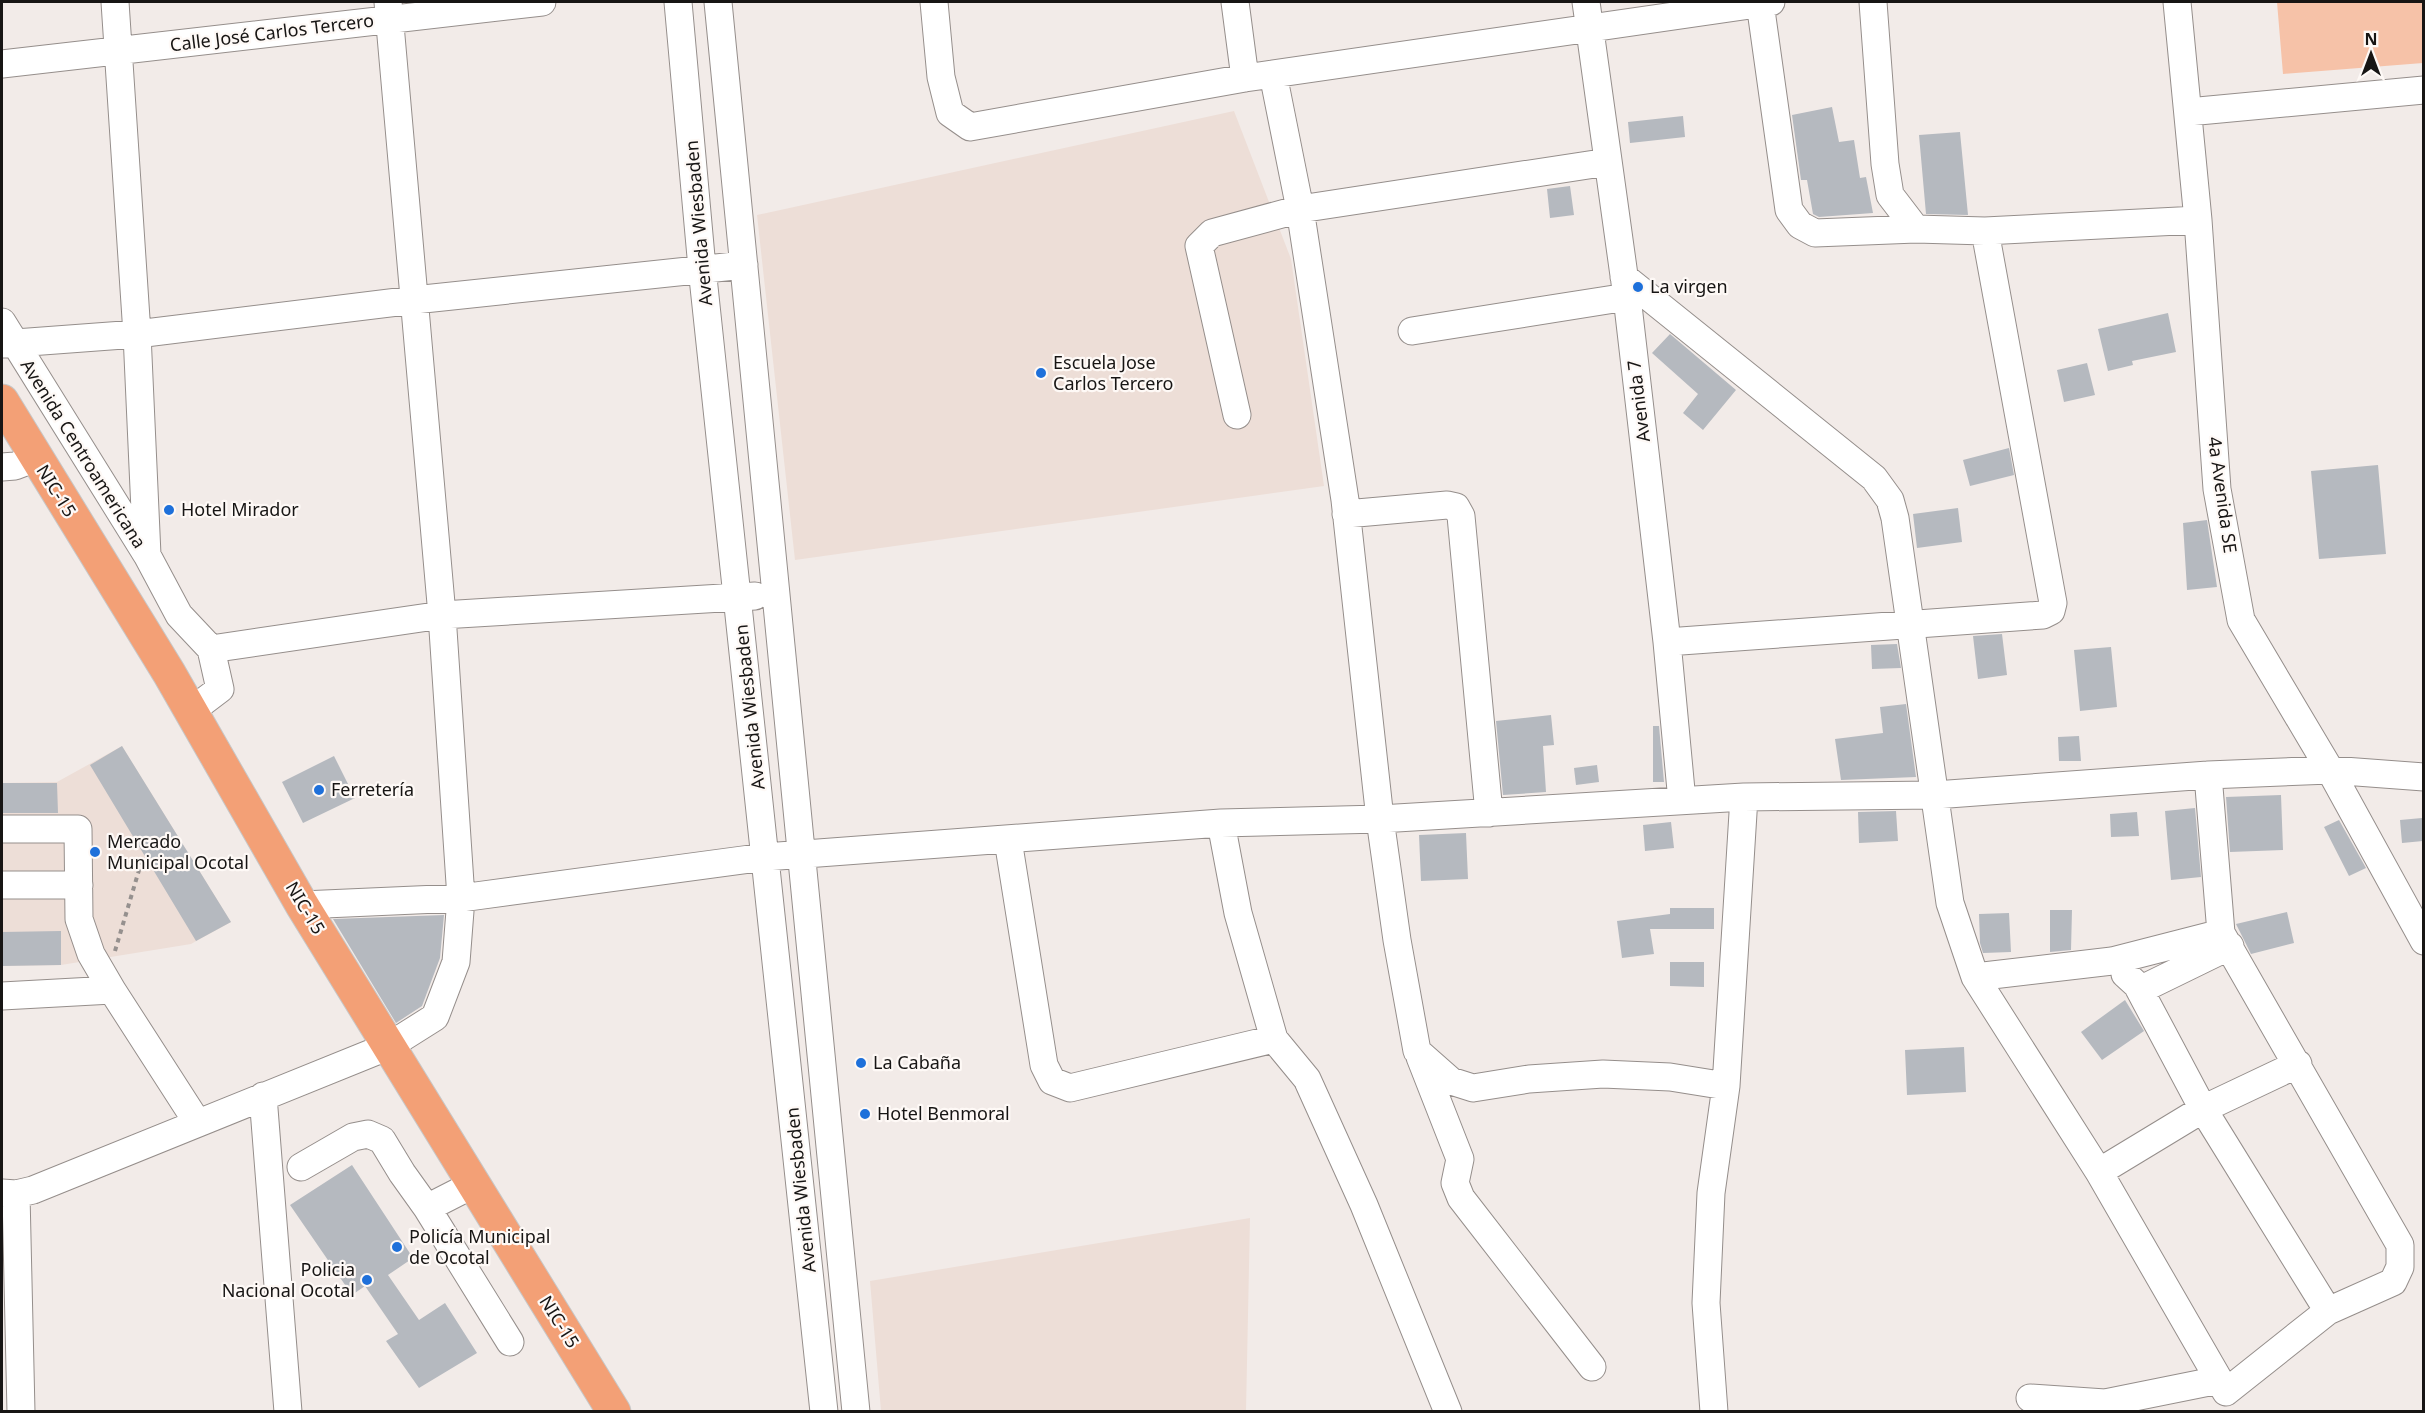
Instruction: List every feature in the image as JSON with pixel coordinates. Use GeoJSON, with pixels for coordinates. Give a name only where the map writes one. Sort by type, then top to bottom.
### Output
{"type":"FeatureCollection","features":[{"type":"Feature","properties":{"kind":"highway","name":"NIC-15"},"geometry":{"type":"LineString","coordinates":[[2,401],[191,711],[303,905],[614,1412]]}},
{"type":"Feature","properties":{"kind":"street"},"geometry":{"type":"LineString","coordinates":[[115,2],[137,334],[147,555]]}},
{"type":"Feature","properties":{"kind":"street","name":"Calle José Carlos Tercero"},"geometry":{"type":"LineString","coordinates":[[2,64],[119,51],[389,10],[542,2]]}},
{"type":"Feature","properties":{"kind":"street","name":"Avenida Wiesbaden"},"geometry":{"type":"LineString","coordinates":[[678,2],[702,268],[824,1412]]}},
{"type":"Feature","properties":{"kind":"street","name":"Avenida Wiesbaden"},"geometry":{"type":"LineString","coordinates":[[718,2],[778,595],[800,855],[856,1412]]}},
{"type":"Feature","properties":{"kind":"street"},"geometry":{"type":"LineString","coordinates":[[934,2],[941,77],[950,113],[970,127],[1273,74],[1587,15],[1766,2],[1789,210],[1800,225],[1815,233],[1916,229],[1985,231],[2198,220]]}},
{"type":"Feature","properties":{"kind":"street"},"geometry":{"type":"LineString","coordinates":[[1235,2],[1245,78]]}},
{"type":"Feature","properties":{"kind":"street"},"geometry":{"type":"LineString","coordinates":[[1873,2],[1884,164],[1890,195],[1916,229]]}},
{"type":"Feature","properties":{"kind":"street","name":"4a Avenida SE"},"geometry":{"type":"LineString","coordinates":[[2177,2],[2198,220],[2217,489],[2241,620],[2330,770],[2424,941]]}},
{"type":"Feature","properties":{"kind":"street"},"geometry":{"type":"LineString","coordinates":[[21,1412],[9,1194],[389,1046],[435,1017],[456,962],[461,898],[442,615],[389,10]]}},
{"type":"Feature","properties":{"kind":"street","name":"Avenida 7"},"geometry":{"type":"LineString","coordinates":[[1587,15],[1626,287],[1667,642],[1682,801]]}},
{"type":"Feature","properties":{"kind":"street"},"geometry":{"type":"LineString","coordinates":[[1273,74],[1300,209],[1346,514],[1380,819],[1396,940],[1417,1051],[1460,1159],[1455,1183],[1461,1198],[1592,1367]]}},
{"type":"Feature","properties":{"kind":"street"},"geometry":{"type":"LineString","coordinates":[[2188,112],[2424,90]]}},
{"type":"Feature","properties":{"kind":"street"},"geometry":{"type":"LineString","coordinates":[[1238,415],[1199,246],[1212,233],[1300,209],[1608,162]]}},
{"type":"Feature","properties":{"kind":"street"},"geometry":{"type":"LineString","coordinates":[[1667,642],[1913,626],[2043,615],[2051,611],[2053,603],[1985,231]]}},
{"type":"Feature","properties":{"kind":"street"},"geometry":{"type":"LineString","coordinates":[[5,336],[137,334],[414,300],[744,265]]}},
{"type":"Feature","properties":{"kind":"street"},"geometry":{"type":"LineString","coordinates":[[1412,331],[1626,287],[1874,478],[1890,500],[1895,518],[1913,626],[1950,903],[1975,977],[2099,1172],[2223,1394]]}},
{"type":"Feature","properties":{"kind":"street","name":"Avenida Centroamericana"},"geometry":{"type":"LineString","coordinates":[[5,336],[147,555],[179,615],[211,649]]}},
{"type":"Feature","properties":{"kind":"street"},"geometry":{"type":"LineString","coordinates":[[2,467],[15,466],[36,458]]}},
{"type":"Feature","properties":{"kind":"street"},"geometry":{"type":"LineString","coordinates":[[1346,514],[1447,505],[1456,507],[1461,516],[1489,813]]}},
{"type":"Feature","properties":{"kind":"street"},"geometry":{"type":"LineString","coordinates":[[191,711],[220,689],[211,649],[442,615],[778,595]]}},
{"type":"Feature","properties":{"kind":"street"},"geometry":{"type":"LineString","coordinates":[[303,905],[461,898],[765,857],[1221,823],[1380,819],[1744,797],[1935,795],[2208,775],[2330,770],[2424,777]]}},
{"type":"Feature","properties":{"kind":"street"},"geometry":{"type":"LineString","coordinates":[[2031,1398],[2105,1407],[2223,1394],[2328,1311],[2393,1282],[2400,1267],[2400,1245],[2226,940],[2208,775]]}},
{"type":"Feature","properties":{"kind":"street"},"geometry":{"type":"LineString","coordinates":[[1714,1412],[1706,1302],[1711,1192],[1726,1086],[1744,797]]}},
{"type":"Feature","properties":{"kind":"street"},"geometry":{"type":"LineString","coordinates":[[1221,823],[1238,913],[1274,1040],[1306,1079],[1364,1205],[1448,1412]]}},
{"type":"Feature","properties":{"kind":"street"},"geometry":{"type":"LineString","coordinates":[[2,829],[78,829],[79,919],[91,954],[197,1122]]}},
{"type":"Feature","properties":{"kind":"street"},"geometry":{"type":"LineString","coordinates":[[1008,840],[1044,1065],[1052,1081],[1070,1088],[1274,1040]]}},
{"type":"Feature","properties":{"kind":"street"},"geometry":{"type":"LineString","coordinates":[[2,885],[79,885]]}},
{"type":"Feature","properties":{"kind":"street"},"geometry":{"type":"LineString","coordinates":[[1975,977],[2112,961],[2226,940]]}},
{"type":"Feature","properties":{"kind":"street"},"geometry":{"type":"LineString","coordinates":[[2137,985],[2146,987],[2226,940]]}},
{"type":"Feature","properties":{"kind":"street"},"geometry":{"type":"LineString","coordinates":[[2112,961],[2137,985],[2203,1109],[2328,1311]]}},
{"type":"Feature","properties":{"kind":"street"},"geometry":{"type":"LineString","coordinates":[[2,996],[112,990]]}},
{"type":"Feature","properties":{"kind":"street"},"geometry":{"type":"LineString","coordinates":[[1417,1051],[1451,1081],[1473,1088],[1529,1079],[1604,1074],[1670,1077],[1726,1086]]}},
{"type":"Feature","properties":{"kind":"street"},"geometry":{"type":"LineString","coordinates":[[2099,1172],[2203,1109],[2298,1064]]}},
{"type":"Feature","properties":{"kind":"street"},"geometry":{"type":"LineString","coordinates":[[263,1096],[288,1412]]}},
{"type":"Feature","properties":{"kind":"street"},"geometry":{"type":"LineString","coordinates":[[301,1167],[352,1137],[368,1134],[382,1140],[510,1342]]}},
{"type":"Feature","properties":{"kind":"street"},"geometry":{"type":"LineString","coordinates":[[427,1208],[474,1184]]}},
{"type":"Feature","properties":{"kind":"path"},"geometry":{"type":"LineString","coordinates":[[91,954],[114,954],[142,860]]}},
{"type":"Feature","properties":{"kind":"shaded area"},"geometry":{"type":"Polygon","coordinates":[[[2277,2],[2423,2],[2423,63],[2283,74],[2277,2]]]}},
{"type":"Feature","properties":{"kind":"shaded area","name":"Escuela Jose Carlos Tercero"},"geometry":{"type":"Polygon","coordinates":[[[1234,111],[1291,259],[1324,486],[795,560],[757,215],[1234,111]]]}},
{"type":"Feature","properties":{"kind":"shaded area","name":"Mercado Municipal Ocotal"},"geometry":{"type":"Polygon","coordinates":[[[122,746],[231,922],[191,944],[61,965],[2,966],[2,783],[57,782],[122,746]]]}},
{"type":"Feature","properties":{"kind":"shaded area"},"geometry":{"type":"Polygon","coordinates":[[[1250,1218],[1246,1411],[881,1411],[870,1281],[1250,1218]]]}},
{"type":"Feature","properties":{"kind":"building"},"geometry":{"type":"Polygon","coordinates":[[[1832,107],[1839,142],[1854,140],[1860,178],[1866,177],[1873,213],[1819,217],[1813,214],[1807,180],[1801,180],[1792,115],[1832,107]]]}},
{"type":"Feature","properties":{"kind":"building"},"geometry":{"type":"Polygon","coordinates":[[[1683,116],[1685,137],[1630,143],[1628,122],[1683,116]]]}},
{"type":"Feature","properties":{"kind":"building"},"geometry":{"type":"Polygon","coordinates":[[[1960,132],[1968,215],[1926,214],[1919,135],[1960,132]]]}},
{"type":"Feature","properties":{"kind":"building"},"geometry":{"type":"Polygon","coordinates":[[[1570,186],[1574,215],[1550,218],[1547,189],[1570,186]]]}},
{"type":"Feature","properties":{"kind":"building"},"geometry":{"type":"Polygon","coordinates":[[[2168,313],[2176,352],[2132,361],[2133,365],[2108,371],[2098,329],[2168,313]]]}},
{"type":"Feature","properties":{"kind":"building"},"geometry":{"type":"Polygon","coordinates":[[[1670,334],[1736,390],[1703,430],[1683,413],[1698,394],[1652,353],[1670,334]]]}},
{"type":"Feature","properties":{"kind":"building"},"geometry":{"type":"Polygon","coordinates":[[[2087,363],[2095,395],[2064,402],[2057,370],[2087,363]]]}},
{"type":"Feature","properties":{"kind":"building"},"geometry":{"type":"Polygon","coordinates":[[[2009,448],[2014,475],[1970,486],[1963,460],[2009,448]]]}},
{"type":"Feature","properties":{"kind":"building"},"geometry":{"type":"Polygon","coordinates":[[[2378,465],[2386,554],[2319,559],[2311,471],[2378,465]]]}},
{"type":"Feature","properties":{"kind":"building"},"geometry":{"type":"Polygon","coordinates":[[[1958,508],[1962,542],[1917,548],[1913,514],[1958,508]]]}},
{"type":"Feature","properties":{"kind":"building"},"geometry":{"type":"Polygon","coordinates":[[[2207,520],[2217,587],[2187,590],[2183,523],[2207,520]]]}},
{"type":"Feature","properties":{"kind":"building"},"geometry":{"type":"Polygon","coordinates":[[[2002,634],[2007,675],[1978,679],[1973,636],[2002,634]]]}},
{"type":"Feature","properties":{"kind":"building"},"geometry":{"type":"Polygon","coordinates":[[[1897,644],[1901,668],[1872,669],[1871,645],[1897,644]]]}},
{"type":"Feature","properties":{"kind":"building"},"geometry":{"type":"Polygon","coordinates":[[[2111,647],[2117,707],[2080,711],[2074,650],[2111,647]]]}},
{"type":"Feature","properties":{"kind":"building"},"geometry":{"type":"Polygon","coordinates":[[[1906,704],[1916,777],[1841,780],[1835,739],[1883,733],[1880,707],[1906,704]]]}},
{"type":"Feature","properties":{"kind":"building"},"geometry":{"type":"Polygon","coordinates":[[[1551,715],[1554,745],[1543,746],[1546,792],[1503,795],[1496,721],[1551,715]]]}},
{"type":"Feature","properties":{"kind":"building"},"geometry":{"type":"Polygon","coordinates":[[[1653,726],[1659,726],[1664,782],[1653,782],[1653,726]]]}},
{"type":"Feature","properties":{"kind":"building"},"geometry":{"type":"Polygon","coordinates":[[[2079,736],[2081,761],[2059,761],[2058,737],[2079,736]]]}},
{"type":"Feature","properties":{"kind":"building"},"geometry":{"type":"Polygon","coordinates":[[[122,746],[231,922],[196,941],[90,765],[122,746]]]}},
{"type":"Feature","properties":{"kind":"building","name":"Ferretería"},"geometry":{"type":"Polygon","coordinates":[[[334,756],[355,798],[303,823],[282,782],[334,756]]]}},
{"type":"Feature","properties":{"kind":"building"},"geometry":{"type":"Polygon","coordinates":[[[1597,765],[1599,782],[1576,785],[1574,768],[1597,765]]]}},
{"type":"Feature","properties":{"kind":"building"},"geometry":{"type":"Polygon","coordinates":[[[2,783],[57,783],[58,813],[2,813],[2,783]]]}},
{"type":"Feature","properties":{"kind":"building"},"geometry":{"type":"Polygon","coordinates":[[[2281,795],[2283,850],[2230,852],[2226,797],[2281,795]]]}},
{"type":"Feature","properties":{"kind":"building"},"geometry":{"type":"Polygon","coordinates":[[[2195,808],[2201,877],[2171,880],[2165,811],[2195,808]]]}},
{"type":"Feature","properties":{"kind":"building"},"geometry":{"type":"Polygon","coordinates":[[[1896,811],[1898,841],[1859,843],[1858,812],[1896,811]]]}},
{"type":"Feature","properties":{"kind":"building"},"geometry":{"type":"Polygon","coordinates":[[[2137,812],[2139,836],[2111,837],[2110,814],[2137,812]]]}},
{"type":"Feature","properties":{"kind":"building"},"geometry":{"type":"Polygon","coordinates":[[[2422,818],[2423,841],[2402,843],[2400,820],[2422,818]]]}},
{"type":"Feature","properties":{"kind":"building"},"geometry":{"type":"Polygon","coordinates":[[[2339,820],[2366,868],[2349,876],[2324,827],[2339,820]]]}},
{"type":"Feature","properties":{"kind":"building"},"geometry":{"type":"Polygon","coordinates":[[[1671,822],[1674,848],[1645,851],[1643,825],[1671,822]]]}},
{"type":"Feature","properties":{"kind":"building"},"geometry":{"type":"Polygon","coordinates":[[[1466,833],[1468,879],[1421,881],[1419,835],[1466,833]]]}},
{"type":"Feature","properties":{"kind":"building"},"geometry":{"type":"Polygon","coordinates":[[[1670,908],[1714,908],[1714,929],[1650,929],[1654,954],[1622,958],[1617,921],[1670,914],[1670,908]]]}},
{"type":"Feature","properties":{"kind":"building"},"geometry":{"type":"Polygon","coordinates":[[[2050,910],[2072,910],[2071,950],[2050,952],[2050,910]]]}},
{"type":"Feature","properties":{"kind":"building"},"geometry":{"type":"Polygon","coordinates":[[[2287,912],[2294,943],[2251,954],[2236,924],[2287,912]]]}},
{"type":"Feature","properties":{"kind":"building"},"geometry":{"type":"Polygon","coordinates":[[[2009,913],[2011,952],[1983,953],[1980,943],[1979,914],[2009,913]]]}},
{"type":"Feature","properties":{"kind":"building"},"geometry":{"type":"Polygon","coordinates":[[[444,915],[440,958],[422,1006],[396,1023],[333,919],[444,915]]]}},
{"type":"Feature","properties":{"kind":"building"},"geometry":{"type":"Polygon","coordinates":[[[61,931],[61,965],[2,966],[2,932],[61,931]]]}},
{"type":"Feature","properties":{"kind":"building"},"geometry":{"type":"Polygon","coordinates":[[[1670,962],[1704,962],[1704,987],[1670,986],[1670,962]]]}},
{"type":"Feature","properties":{"kind":"building"},"geometry":{"type":"Polygon","coordinates":[[[2125,1000],[2144,1031],[2102,1060],[2081,1032],[2125,1000]]]}},
{"type":"Feature","properties":{"kind":"building"},"geometry":{"type":"Polygon","coordinates":[[[1964,1047],[1966,1092],[1907,1095],[1905,1050],[1964,1047]]]}},
{"type":"Feature","properties":{"kind":"building","name":"Policia Nacional Ocotal"},"geometry":{"type":"Polygon","coordinates":[[[352,1165],[413,1258],[388,1275],[419,1320],[445,1303],[477,1353],[419,1388],[386,1341],[398,1334],[365,1286],[352,1295],[290,1205],[352,1165]]]}},
{"type":"Feature","properties":{"kind":"place","name":"La virgen"},"geometry":{"type":"Point","coordinates":[1638,287]}},
{"type":"Feature","properties":{"kind":"place","name":"Escuela Jose Carlos Tercero"},"geometry":{"type":"Point","coordinates":[1041,373]}},
{"type":"Feature","properties":{"kind":"place","name":"Hotel Mirador"},"geometry":{"type":"Point","coordinates":[169,510]}},
{"type":"Feature","properties":{"kind":"place","name":"Ferretería"},"geometry":{"type":"Point","coordinates":[319,790]}},
{"type":"Feature","properties":{"kind":"place","name":"Mercado Municipal Ocotal"},"geometry":{"type":"Point","coordinates":[95,852]}},
{"type":"Feature","properties":{"kind":"place","name":"La Cabaña"},"geometry":{"type":"Point","coordinates":[861,1063]}},
{"type":"Feature","properties":{"kind":"place","name":"Hotel Benmoral"},"geometry":{"type":"Point","coordinates":[865,1114]}},
{"type":"Feature","properties":{"kind":"place","name":"Policía Municipal de Ocotal"},"geometry":{"type":"Point","coordinates":[397,1247]}},
{"type":"Feature","properties":{"kind":"place","name":"Policia Nacional Ocotal"},"geometry":{"type":"Point","coordinates":[367,1280]}}]}
